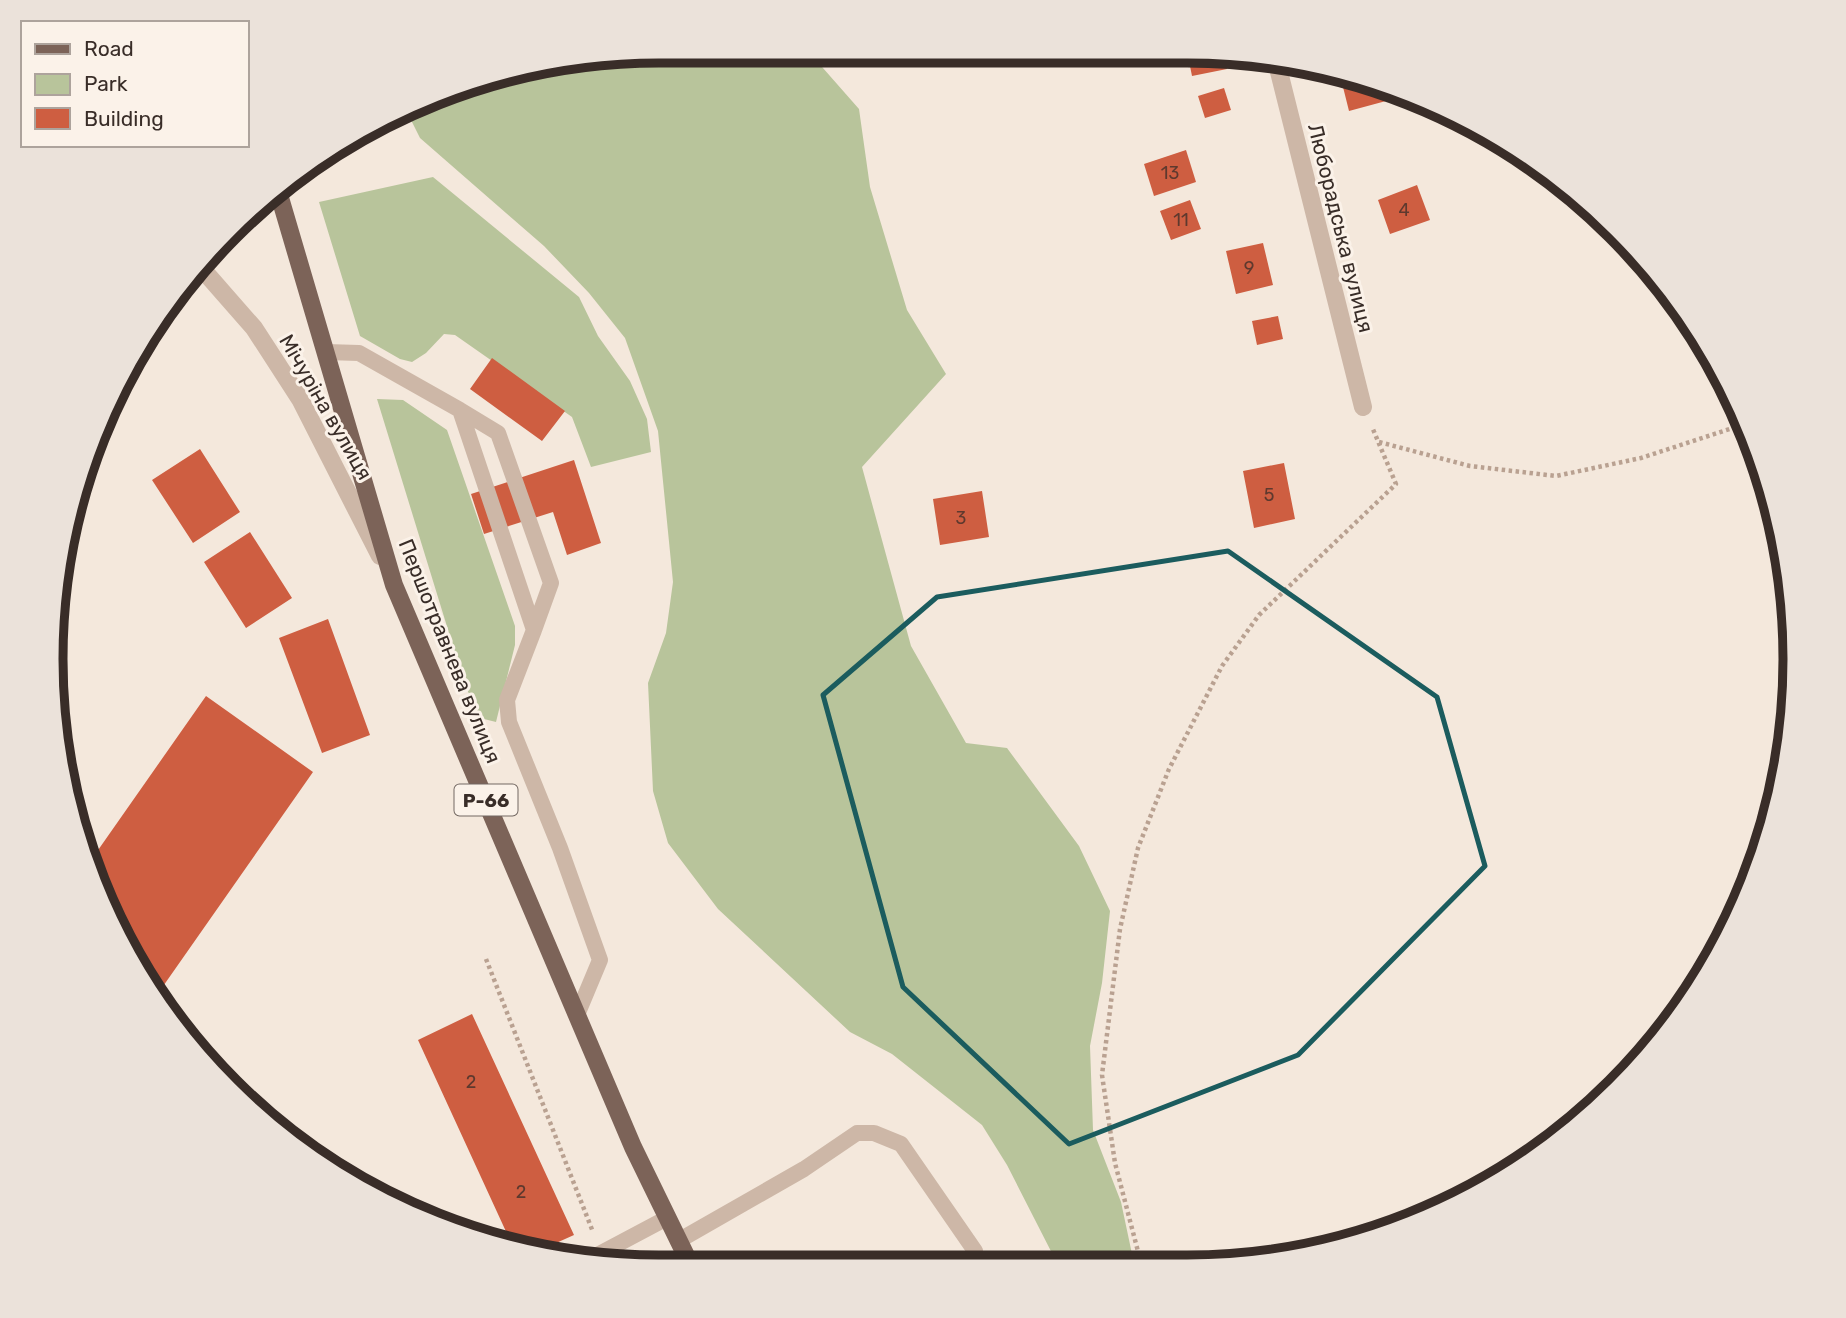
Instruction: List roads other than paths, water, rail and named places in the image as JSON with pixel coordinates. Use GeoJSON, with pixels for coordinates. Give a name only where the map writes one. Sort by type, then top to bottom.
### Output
{"type":"FeatureCollection","features":[{"type":"Feature","properties":{"kind":"main road","name":"Першотравнева вулиця"},"geometry":{"type":"LineString","coordinates":[[280,199],[394,585],[633,1147],[685,1255]]}},
{"type":"Feature","properties":{"kind":"street","name":"Люборадська вулиця"},"geometry":{"type":"LineString","coordinates":[[1279,70],[1363,407]]}},
{"type":"Feature","properties":{"kind":"street","name":"Мічуріна вулиця"},"geometry":{"type":"LineString","coordinates":[[205,273],[254,328],[300,399],[394,585]]}},
{"type":"Feature","properties":{"kind":"lane"},"geometry":{"type":"LineString","coordinates":[[274,204],[289,229]]}},
{"type":"Feature","properties":{"kind":"lane"},"geometry":{"type":"LineString","coordinates":[[326,352],[359,353],[498,433],[551,583],[507,700],[509,722],[560,848],[600,960],[577,1015]]}},
{"type":"Feature","properties":{"kind":"lane"},"geometry":{"type":"LineString","coordinates":[[460,410],[534,630]]}},
{"type":"Feature","properties":{"kind":"lane"},"geometry":{"type":"LineString","coordinates":[[678,1241],[804,1169],[857,1133],[874,1133],[901,1144],[975,1251],[975,1255]]}},
{"type":"Feature","properties":{"kind":"lane"},"geometry":{"type":"LineString","coordinates":[[601,1252],[667,1217]]}}]}
